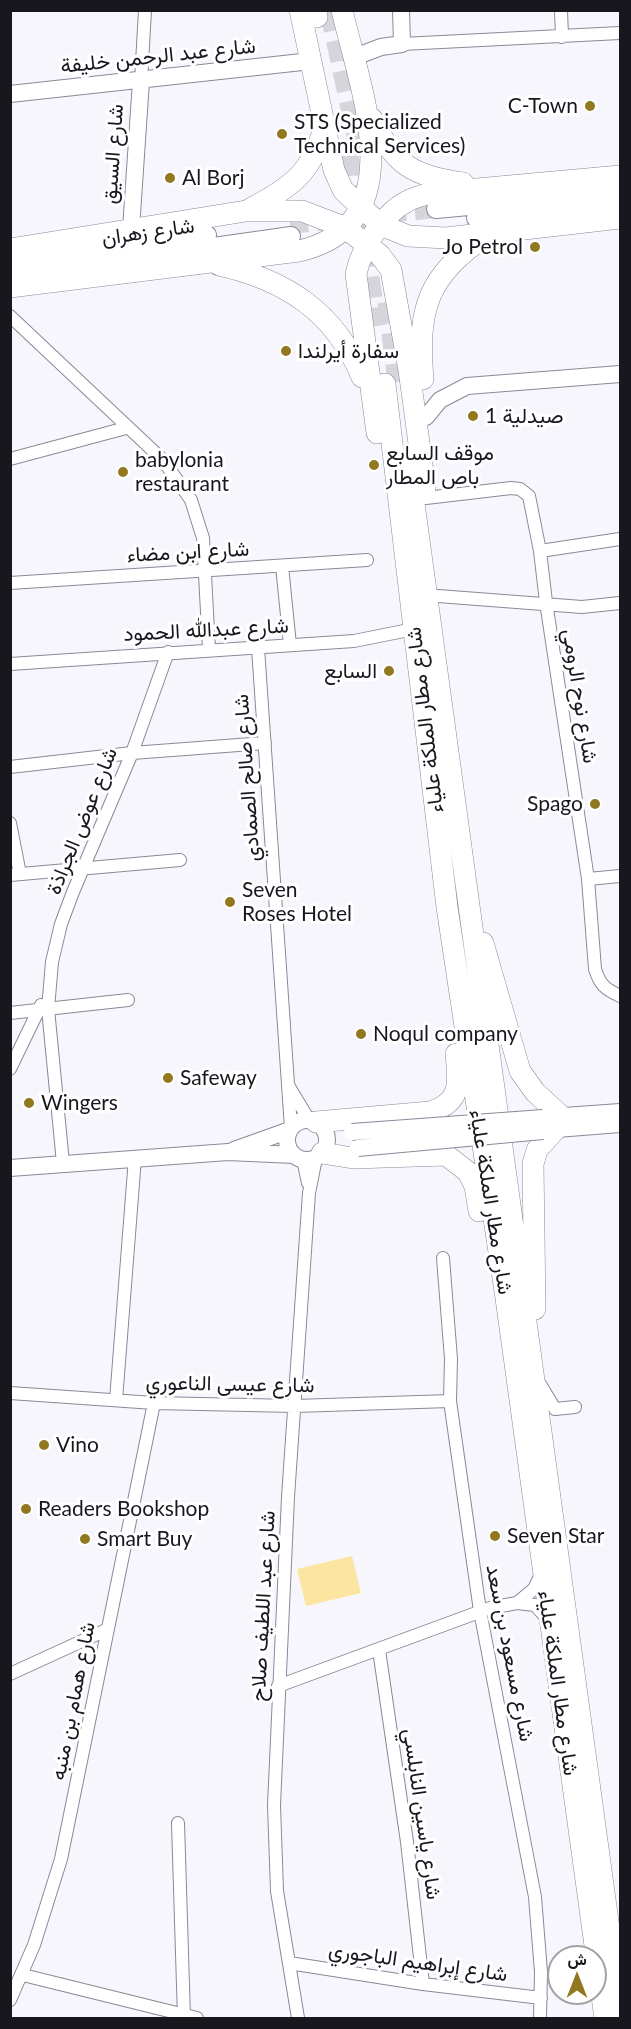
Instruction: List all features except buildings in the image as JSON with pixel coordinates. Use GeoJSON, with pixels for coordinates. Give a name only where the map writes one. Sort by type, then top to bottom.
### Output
{"type":"FeatureCollection","features":[{"type":"Feature","properties":{"kind":"highway"},"geometry":{"type":"LineString","coordinates":[[10,287],[309,248],[327,240],[344,227],[361,207],[371,180],[371,144],[342,10]]}},
{"type":"Feature","properties":{"kind":"highway"},"geometry":{"type":"LineString","coordinates":[[310,13],[311,61],[339,182],[381,225],[394,232],[421,238],[490,234],[621,218]]}},
{"type":"Feature","properties":{"kind":"highway"},"geometry":{"type":"LineString","coordinates":[[364,104],[389,151],[401,163],[440,179],[500,187]]}},
{"type":"Feature","properties":{"kind":"highway"},"geometry":{"type":"LineString","coordinates":[[246,211],[290,185],[303,174],[319,147],[325,127]]}},
{"type":"Feature","properties":{"kind":"highway"},"geometry":{"type":"LineString","coordinates":[[10,249],[246,211],[302,211],[344,227],[369,245],[391,270],[409,370],[438,596],[448,702],[435,722],[411,680],[404,632],[385,388],[357,286],[357,269],[369,245],[381,225],[396,209],[415,197],[433,193],[621,176]]}},
{"type":"Feature","properties":{"kind":"highway"},"geometry":{"type":"LineString","coordinates":[[421,460],[426,417],[420,344],[425,308],[439,281],[453,263],[470,247],[490,234]]}},
{"type":"Feature","properties":{"kind":"highway"},"geometry":{"type":"LineString","coordinates":[[201,261],[254,274],[315,309],[385,388]]}},
{"type":"Feature","properties":{"kind":"highway","name":"شارع مطار الملكة علياء"},"geometry":{"type":"LineString","coordinates":[[385,388],[435,722],[469,909],[521,1341],[542,1571],[605,2019]]}},
{"type":"Feature","properties":{"kind":"highway","name":"شارع مطار الملكة علياء"},"geometry":{"type":"LineString","coordinates":[[435,722],[447,907],[521,1341],[534,1371],[621,2009]]}},
{"type":"Feature","properties":{"kind":"highway"},"geometry":{"type":"LineString","coordinates":[[314,1143],[430,1112],[444,1107],[455,1095],[459,1077],[445,958],[447,907]]}},
{"type":"Feature","properties":{"kind":"highway"},"geometry":{"type":"LineString","coordinates":[[469,909],[492,968],[520,1071],[535,1092],[551,1124],[537,1150],[533,1164],[537,1295],[521,1341]]}},
{"type":"Feature","properties":{"kind":"highway"},"geometry":{"type":"LineString","coordinates":[[314,1143],[353,1158],[436,1153],[452,1158],[464,1167],[475,1186],[497,1307],[521,1341]]}},
{"type":"Feature","properties":{"kind":"main road"},"geometry":{"type":"LineString","coordinates":[[621,192],[437,215],[621,206]]}},
{"type":"Feature","properties":{"kind":"main road","name":"شارع زهران"},"geometry":{"type":"LineString","coordinates":[[10,260],[290,230],[10,276]]}},
{"type":"Feature","properties":{"kind":"street"},"geometry":{"type":"LineString","coordinates":[[141,81],[145,10]]}},
{"type":"Feature","properties":{"kind":"street"},"geometry":{"type":"LineString","coordinates":[[400,10],[402,44]]}},
{"type":"Feature","properties":{"kind":"street"},"geometry":{"type":"LineString","coordinates":[[561,10],[562,38]]}},
{"type":"Feature","properties":{"kind":"street"},"geometry":{"type":"LineString","coordinates":[[352,58],[381,47],[402,44],[562,38],[621,33]]}},
{"type":"Feature","properties":{"kind":"street","name":"شارع عبد الرحمن خليفة"},"geometry":{"type":"LineString","coordinates":[[10,94],[311,61]]}},
{"type":"Feature","properties":{"kind":"street","name":"شارع السيق"},"geometry":{"type":"LineString","coordinates":[[131,230],[141,81]]}},
{"type":"Feature","properties":{"kind":"street"},"geometry":{"type":"LineString","coordinates":[[10,316],[126,428],[163,460],[191,500],[203,538],[209,649]]}},
{"type":"Feature","properties":{"kind":"street"},"geometry":{"type":"LineString","coordinates":[[426,417],[434,405],[452,392],[474,385],[621,374]]}},
{"type":"Feature","properties":{"kind":"street"},"geometry":{"type":"LineString","coordinates":[[10,459],[126,428]]}},
{"type":"Feature","properties":{"kind":"street","name":"شارع نوح الرومي"},"geometry":{"type":"LineString","coordinates":[[426,498],[473,491],[520,489],[529,496],[540,551],[588,879],[595,969],[599,982],[605,989],[620,996]]}},
{"type":"Feature","properties":{"kind":"street"},"geometry":{"type":"LineString","coordinates":[[540,551],[621,539]]}},
{"type":"Feature","properties":{"kind":"street","name":"شارع ابن مضاء"},"geometry":{"type":"LineString","coordinates":[[10,583],[367,561]]}},
{"type":"Feature","properties":{"kind":"street"},"geometry":{"type":"LineString","coordinates":[[282,566],[290,645]]}},
{"type":"Feature","properties":{"kind":"street"},"geometry":{"type":"LineString","coordinates":[[438,596],[546,602],[582,607],[621,603]]}},
{"type":"Feature","properties":{"kind":"street","name":"شارع عبدالله الحمود"},"geometry":{"type":"LineString","coordinates":[[10,664],[354,641],[404,632]]}},
{"type":"Feature","properties":{"kind":"street","name":"شارع صالح الصمادي"},"geometry":{"type":"LineString","coordinates":[[258,648],[290,1129]]}},
{"type":"Feature","properties":{"kind":"street","name":"شارع عوض الجراذة"},"geometry":{"type":"LineString","coordinates":[[63,1163],[44,1010],[61,924],[132,753],[168,652]]}},
{"type":"Feature","properties":{"kind":"street"},"geometry":{"type":"LineString","coordinates":[[10,767],[132,753],[266,743]]}},
{"type":"Feature","properties":{"kind":"street"},"geometry":{"type":"LineString","coordinates":[[10,823],[15,875],[180,860]]}},
{"type":"Feature","properties":{"kind":"street"},"geometry":{"type":"LineString","coordinates":[[588,879],[621,876]]}},
{"type":"Feature","properties":{"kind":"street"},"geometry":{"type":"LineString","coordinates":[[10,1013],[128,1000]]}},
{"type":"Feature","properties":{"kind":"street"},"geometry":{"type":"LineString","coordinates":[[10,1069],[44,1010]]}},
{"type":"Feature","properties":{"kind":"street","name":"شارع صالح الصمادي"},"geometry":{"type":"LineString","coordinates":[[288,1085],[314,1143]]}},
{"type":"Feature","properties":{"kind":"street"},"geometry":{"type":"LineString","coordinates":[[551,1124],[621,1112]]}},
{"type":"Feature","properties":{"kind":"street"},"geometry":{"type":"LineString","coordinates":[[228,1152],[290,1129],[303,1120],[314,1143]]}},
{"type":"Feature","properties":{"kind":"street"},"geometry":{"type":"LineString","coordinates":[[10,1168],[551,1124],[621,1124]]}},
{"type":"Feature","properties":{"kind":"street"},"geometry":{"type":"LineString","coordinates":[[290,1129],[287,1143],[314,1143]]}},
{"type":"Feature","properties":{"kind":"street","name":"شارع عبد اللطيف صلاح"},"geometry":{"type":"LineString","coordinates":[[298,2019],[275,1876],[278,1686],[314,1143]]}},
{"type":"Feature","properties":{"kind":"street"},"geometry":{"type":"LineString","coordinates":[[116,1400],[135,1158]]}},
{"type":"Feature","properties":{"kind":"street","name":"شارع مسعود بن سعد"},"geometry":{"type":"LineString","coordinates":[[443,1258],[451,1359],[450,1401],[480,1611],[535,1897],[540,1948],[540,2019]]}},
{"type":"Feature","properties":{"kind":"street"},"geometry":{"type":"LineString","coordinates":[[534,1371],[555,1409],[546,1451]]}},
{"type":"Feature","properties":{"kind":"street","name":"شارع عيسى الناعوري"},"geometry":{"type":"LineString","coordinates":[[10,1393],[154,1403],[295,1406],[450,1401]]}},
{"type":"Feature","properties":{"kind":"street","name":"شارع همام بن منبه"},"geometry":{"type":"LineString","coordinates":[[10,2000],[23,1975],[61,1859],[154,1403]]}},
{"type":"Feature","properties":{"kind":"street"},"geometry":{"type":"LineString","coordinates":[[555,1409],[575,1407]]}},
{"type":"Feature","properties":{"kind":"street"},"geometry":{"type":"LineString","coordinates":[[517,1603],[534,1589],[542,1571]]}},
{"type":"Feature","properties":{"kind":"street"},"geometry":{"type":"LineString","coordinates":[[278,1686],[480,1611],[517,1603],[535,1605],[549,1621]]}},
{"type":"Feature","properties":{"kind":"street"},"geometry":{"type":"LineString","coordinates":[[10,1674],[106,1630]]}},
{"type":"Feature","properties":{"kind":"street","name":"شارع ياسين النابلسي"},"geometry":{"type":"LineString","coordinates":[[379,1650],[408,1842],[423,1984]]}},
{"type":"Feature","properties":{"kind":"street"},"geometry":{"type":"LineString","coordinates":[[178,1824],[184,2017]]}},
{"type":"Feature","properties":{"kind":"street","name":"شارع إبراهيم الباجوري"},"geometry":{"type":"LineString","coordinates":[[289,1963],[423,1984],[541,1998]]}},
{"type":"Feature","properties":{"kind":"street"},"geometry":{"type":"LineString","coordinates":[[23,1975],[197,2019]]}},
{"type":"Feature","properties":{"kind":"shaded area"},"geometry":{"type":"Polygon","coordinates":[[[352,1556],[361,1593],[306,1606],[297,1569],[352,1556]]]}},
{"type":"Feature","properties":{"kind":"tunnel"},"geometry":{"type":"LineString","coordinates":[[330,10],[365,174]]}},
{"type":"Feature","properties":{"kind":"tunnel"},"geometry":{"type":"LineString","coordinates":[[348,155],[377,326]]}},
{"type":"Feature","properties":{"kind":"tunnel"},"geometry":{"type":"LineString","coordinates":[[388,214],[436,209]]}},
{"type":"Feature","properties":{"kind":"tunnel"},"geometry":{"type":"LineString","coordinates":[[290,225],[327,221]]}},
{"type":"Feature","properties":{"kind":"tunnel"},"geometry":{"type":"LineString","coordinates":[[388,302],[398,382]]}},
{"type":"Feature","properties":{"kind":"place","name":"C-Town"},"geometry":{"type":"Point","coordinates":[590,106]}},
{"type":"Feature","properties":{"kind":"place","name":"STS (Specialized Technical Services)"},"geometry":{"type":"Point","coordinates":[282,134]}},
{"type":"Feature","properties":{"kind":"place","name":"Al Borj"},"geometry":{"type":"Point","coordinates":[170,178]}},
{"type":"Feature","properties":{"kind":"place","name":"Jo Petrol"},"geometry":{"type":"Point","coordinates":[535,247]}},
{"type":"Feature","properties":{"kind":"place","name":"سفارة أيرلندا"},"geometry":{"type":"Point","coordinates":[286,351]}},
{"type":"Feature","properties":{"kind":"place","name":"صيدلية 1"},"geometry":{"type":"Point","coordinates":[473,416]}},
{"type":"Feature","properties":{"kind":"place","name":"موقف السابع باص المطار"},"geometry":{"type":"Point","coordinates":[374,465]}},
{"type":"Feature","properties":{"kind":"place","name":"babylonia restaurant"},"geometry":{"type":"Point","coordinates":[123,472]}},
{"type":"Feature","properties":{"kind":"place","name":"السابع"},"geometry":{"type":"Point","coordinates":[389,671]}},
{"type":"Feature","properties":{"kind":"place","name":"Spago"},"geometry":{"type":"Point","coordinates":[595,804]}},
{"type":"Feature","properties":{"kind":"place","name":"Seven Roses Hotel"},"geometry":{"type":"Point","coordinates":[230,902]}},
{"type":"Feature","properties":{"kind":"place","name":"Noqul company"},"geometry":{"type":"Point","coordinates":[361,1034]}},
{"type":"Feature","properties":{"kind":"place","name":"Safeway"},"geometry":{"type":"Point","coordinates":[168,1078]}},
{"type":"Feature","properties":{"kind":"place","name":"Wingers"},"geometry":{"type":"Point","coordinates":[29,1103]}},
{"type":"Feature","properties":{"kind":"place","name":"Vino"},"geometry":{"type":"Point","coordinates":[44,1445]}},
{"type":"Feature","properties":{"kind":"place","name":"Readers Bookshop"},"geometry":{"type":"Point","coordinates":[26,1509]}},
{"type":"Feature","properties":{"kind":"place","name":"Seven Star"},"geometry":{"type":"Point","coordinates":[495,1536]}},
{"type":"Feature","properties":{"kind":"place","name":"Smart Buy"},"geometry":{"type":"Point","coordinates":[85,1539]}}]}
